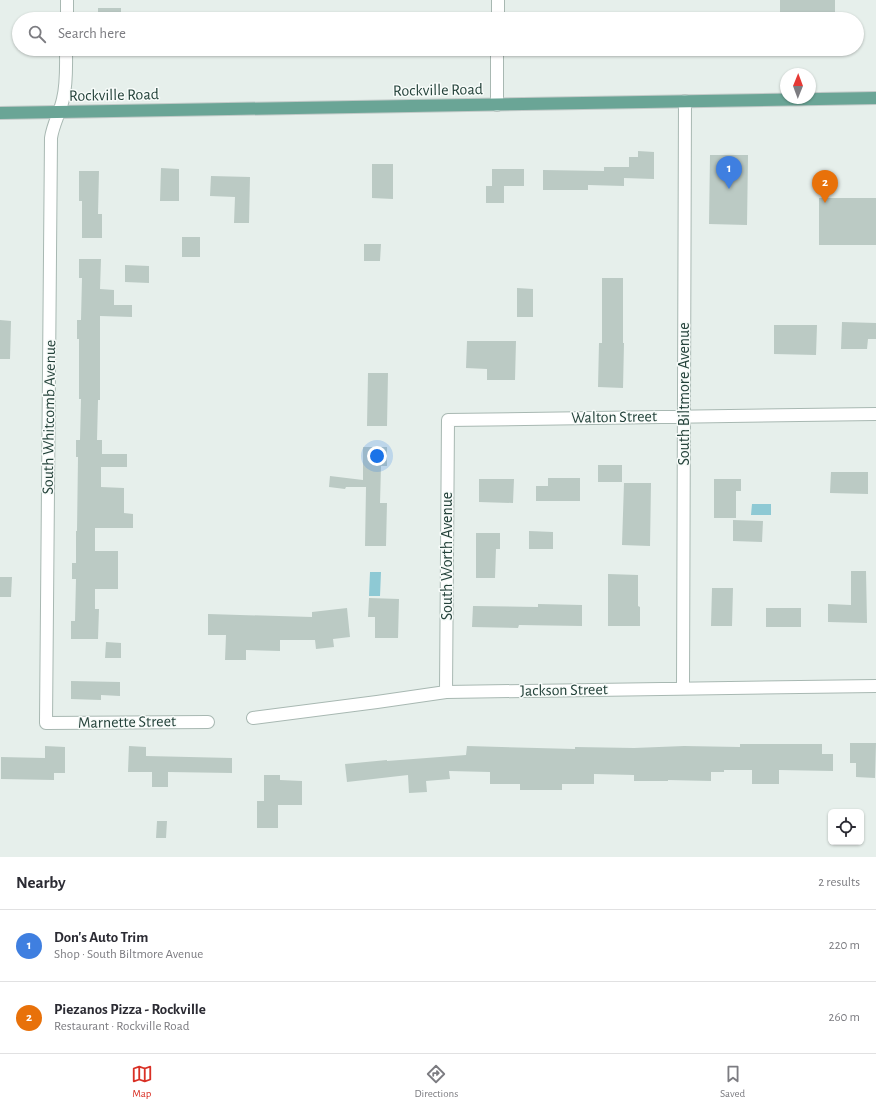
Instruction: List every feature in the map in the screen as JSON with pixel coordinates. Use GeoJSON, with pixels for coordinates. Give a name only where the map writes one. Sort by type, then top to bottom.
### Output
{"type":"FeatureCollection","features":[{"type":"Feature","properties":{"kind":"main road","name":"Rockville Road"},"geometry":{"type":"LineString","coordinates":[[0,113],[876,98]]}},
{"type":"Feature","properties":{"kind":"street"},"geometry":{"type":"LineString","coordinates":[[66,12],[67,0]]}},
{"type":"Feature","properties":{"kind":"street"},"geometry":{"type":"LineString","coordinates":[[498,0],[498,12]]}},
{"type":"Feature","properties":{"kind":"street","name":"South Whitcomb Avenue"},"geometry":{"type":"LineString","coordinates":[[46,723],[51,138],[53,126],[66,88],[66,56]]}},
{"type":"Feature","properties":{"kind":"street"},"geometry":{"type":"LineString","coordinates":[[497,56],[497,105]]}},
{"type":"Feature","properties":{"kind":"street","name":"South Biltmore Avenue"},"geometry":{"type":"LineString","coordinates":[[683,688],[685,101]]}},
{"type":"Feature","properties":{"kind":"street","name":"Walton Street"},"geometry":{"type":"LineString","coordinates":[[448,420],[876,414]]}},
{"type":"Feature","properties":{"kind":"street","name":"South Worth Avenue"},"geometry":{"type":"LineString","coordinates":[[446,692],[448,420]]}},
{"type":"Feature","properties":{"kind":"street","name":"Jackson Street"},"geometry":{"type":"LineString","coordinates":[[253,718],[446,692],[876,686]]}},
{"type":"Feature","properties":{"kind":"street","name":"Marnette Street"},"geometry":{"type":"LineString","coordinates":[[46,723],[208,722]]}},
{"type":"Feature","properties":{"kind":"water"},"geometry":{"type":"Polygon","coordinates":[[[752,504],[771,504],[771,515],[751,515],[752,504]]]}},
{"type":"Feature","properties":{"kind":"water"},"geometry":{"type":"Polygon","coordinates":[[[370,572],[381,572],[380,596],[369,596],[370,572]]]}},
{"type":"Feature","properties":{"kind":"building"},"geometry":{"type":"Polygon","coordinates":[[[780,0],[835,0],[835,12],[780,12],[780,0]]]}},
{"type":"Feature","properties":{"kind":"building"},"geometry":{"type":"Polygon","coordinates":[[[98,8],[121,8],[121,12],[98,12],[98,8]]]}},
{"type":"Feature","properties":{"kind":"building"},"geometry":{"type":"Polygon","coordinates":[[[638,151],[654,152],[654,179],[624,178],[624,186],[588,185],[588,190],[543,190],[543,170],[604,171],[604,167],[629,167],[629,157],[638,157],[638,151]]]}},
{"type":"Feature","properties":{"kind":"building"},"geometry":{"type":"Polygon","coordinates":[[[710,155],[748,155],[747,225],[709,224],[710,155]]]}},
{"type":"Feature","properties":{"kind":"building"},"geometry":{"type":"Polygon","coordinates":[[[372,164],[393,164],[393,199],[372,198],[372,164]]]}},
{"type":"Feature","properties":{"kind":"building"},"geometry":{"type":"Polygon","coordinates":[[[161,168],[179,169],[179,201],[160,201],[161,168]]]}},
{"type":"Feature","properties":{"kind":"building"},"geometry":{"type":"Polygon","coordinates":[[[492,169],[524,169],[524,186],[504,186],[504,203],[486,203],[486,186],[492,186],[492,169]]]}},
{"type":"Feature","properties":{"kind":"building"},"geometry":{"type":"Polygon","coordinates":[[[79,171],[99,171],[98,214],[102,214],[102,238],[82,238],[82,201],[79,201],[79,171]]]}},
{"type":"Feature","properties":{"kind":"building"},"geometry":{"type":"Polygon","coordinates":[[[211,176],[250,177],[249,223],[234,223],[235,197],[210,196],[211,176]]]}},
{"type":"Feature","properties":{"kind":"building"},"geometry":{"type":"Polygon","coordinates":[[[819,198],[876,198],[876,245],[819,245],[819,198]]]}},
{"type":"Feature","properties":{"kind":"building"},"geometry":{"type":"Polygon","coordinates":[[[182,237],[200,237],[200,257],[182,257],[182,237]]]}},
{"type":"Feature","properties":{"kind":"building"},"geometry":{"type":"Polygon","coordinates":[[[364,244],[381,244],[380,261],[364,261],[364,244]]]}},
{"type":"Feature","properties":{"kind":"building"},"geometry":{"type":"Polygon","coordinates":[[[79,259],[101,259],[100,289],[114,290],[114,305],[132,305],[132,317],[100,316],[100,400],[98,400],[97,440],[102,440],[102,454],[127,454],[127,467],[101,467],[101,487],[124,488],[124,513],[133,514],[133,528],[95,528],[95,551],[118,551],[118,589],[95,589],[95,609],[99,609],[98,639],[71,639],[71,621],[75,621],[76,579],[72,579],[72,563],[76,563],[78,457],[76,457],[76,440],[80,440],[81,399],[79,399],[79,339],[77,339],[77,320],[81,320],[82,278],[79,278],[79,259]]]}},
{"type":"Feature","properties":{"kind":"building"},"geometry":{"type":"Polygon","coordinates":[[[125,265],[149,266],[149,283],[125,282],[125,265]]]}},
{"type":"Feature","properties":{"kind":"building"},"geometry":{"type":"Polygon","coordinates":[[[602,278],[623,278],[623,388],[598,387],[599,343],[602,343],[602,278]]]}},
{"type":"Feature","properties":{"kind":"building"},"geometry":{"type":"Polygon","coordinates":[[[517,288],[533,289],[533,317],[517,317],[517,288]]]}},
{"type":"Feature","properties":{"kind":"building"},"geometry":{"type":"Polygon","coordinates":[[[0,320],[11,321],[10,359],[0,359],[0,320]]]}},
{"type":"Feature","properties":{"kind":"building"},"geometry":{"type":"Polygon","coordinates":[[[842,322],[876,323],[876,339],[868,339],[867,349],[841,349],[842,322]]]}},
{"type":"Feature","properties":{"kind":"building"},"geometry":{"type":"Polygon","coordinates":[[[774,325],[817,325],[816,355],[774,354],[774,325]]]}},
{"type":"Feature","properties":{"kind":"building"},"geometry":{"type":"Polygon","coordinates":[[[467,341],[516,341],[515,380],[487,380],[487,369],[466,368],[467,341]]]}},
{"type":"Feature","properties":{"kind":"building"},"geometry":{"type":"Polygon","coordinates":[[[368,373],[388,373],[387,426],[367,426],[368,373]]]}},
{"type":"Feature","properties":{"kind":"building"},"geometry":{"type":"Polygon","coordinates":[[[363,447],[387,447],[387,466],[381,466],[380,503],[387,503],[386,546],[365,546],[366,487],[346,487],[345,489],[329,487],[330,476],[363,480],[363,447]]]}},
{"type":"Feature","properties":{"kind":"building"},"geometry":{"type":"Polygon","coordinates":[[[598,465],[622,465],[622,482],[598,482],[598,465]]]}},
{"type":"Feature","properties":{"kind":"building"},"geometry":{"type":"Polygon","coordinates":[[[831,472],[868,472],[868,494],[830,493],[831,472]]]}},
{"type":"Feature","properties":{"kind":"building"},"geometry":{"type":"Polygon","coordinates":[[[548,478],[580,478],[580,501],[536,501],[536,486],[548,486],[548,478]]]}},
{"type":"Feature","properties":{"kind":"building"},"geometry":{"type":"Polygon","coordinates":[[[479,479],[514,479],[513,503],[479,502],[479,479]]]}},
{"type":"Feature","properties":{"kind":"building"},"geometry":{"type":"Polygon","coordinates":[[[714,479],[741,479],[741,491],[736,491],[736,518],[714,518],[714,479]]]}},
{"type":"Feature","properties":{"kind":"building"},"geometry":{"type":"Polygon","coordinates":[[[624,483],[651,483],[650,546],[622,545],[624,483]]]}},
{"type":"Feature","properties":{"kind":"building"},"geometry":{"type":"Polygon","coordinates":[[[733,520],[763,521],[762,542],[733,541],[733,520]]]}},
{"type":"Feature","properties":{"kind":"building"},"geometry":{"type":"Polygon","coordinates":[[[529,531],[553,532],[553,549],[529,549],[529,531]]]}},
{"type":"Feature","properties":{"kind":"building"},"geometry":{"type":"Polygon","coordinates":[[[476,533],[500,533],[500,549],[496,549],[495,578],[476,578],[476,533]]]}},
{"type":"Feature","properties":{"kind":"building"},"geometry":{"type":"Polygon","coordinates":[[[851,571],[866,571],[867,623],[828,622],[828,604],[851,605],[851,571]]]}},
{"type":"Feature","properties":{"kind":"building"},"geometry":{"type":"Polygon","coordinates":[[[608,574],[638,575],[638,606],[640,607],[640,626],[608,626],[608,574]]]}},
{"type":"Feature","properties":{"kind":"building"},"geometry":{"type":"Polygon","coordinates":[[[0,577],[12,577],[11,597],[0,597],[0,577]]]}},
{"type":"Feature","properties":{"kind":"building"},"geometry":{"type":"Polygon","coordinates":[[[712,588],[733,588],[732,626],[711,626],[712,588]]]}},
{"type":"Feature","properties":{"kind":"building"},"geometry":{"type":"Polygon","coordinates":[[[369,598],[399,599],[398,638],[375,638],[375,617],[368,617],[369,598]]]}},
{"type":"Feature","properties":{"kind":"building"},"geometry":{"type":"Polygon","coordinates":[[[538,604],[582,605],[582,626],[519,625],[518,628],[472,627],[473,606],[538,607],[538,604]]]}},
{"type":"Feature","properties":{"kind":"building"},"geometry":{"type":"Polygon","coordinates":[[[347,608],[350,637],[333,639],[334,647],[316,649],[315,640],[280,640],[280,651],[246,650],[246,660],[225,660],[226,635],[208,635],[208,614],[312,617],[312,612],[347,608]]]}},
{"type":"Feature","properties":{"kind":"building"},"geometry":{"type":"Polygon","coordinates":[[[766,608],[801,608],[801,627],[766,627],[766,608]]]}},
{"type":"Feature","properties":{"kind":"building"},"geometry":{"type":"Polygon","coordinates":[[[106,642],[121,643],[121,658],[105,658],[106,642]]]}},
{"type":"Feature","properties":{"kind":"building"},"geometry":{"type":"Polygon","coordinates":[[[71,681],[120,682],[120,696],[101,695],[101,700],[71,699],[71,681]]]}},
{"type":"Feature","properties":{"kind":"building"},"geometry":{"type":"Polygon","coordinates":[[[850,743],[876,743],[875,778],[856,777],[856,763],[850,763],[850,743]]]}},
{"type":"Feature","properties":{"kind":"building"},"geometry":{"type":"Polygon","coordinates":[[[740,744],[822,744],[822,754],[833,754],[833,771],[779,770],[779,784],[752,784],[752,770],[724,770],[724,772],[711,772],[711,781],[634,781],[634,775],[594,774],[594,784],[562,784],[562,790],[520,790],[520,784],[490,784],[490,772],[449,771],[450,779],[426,781],[427,792],[409,793],[408,775],[347,782],[345,764],[466,755],[467,746],[575,749],[575,747],[740,747],[740,744]]]}},
{"type":"Feature","properties":{"kind":"building"},"geometry":{"type":"Polygon","coordinates":[[[45,746],[65,747],[65,773],[54,773],[54,780],[1,779],[1,757],[45,758],[45,746]]]}},
{"type":"Feature","properties":{"kind":"building"},"geometry":{"type":"Polygon","coordinates":[[[129,746],[146,747],[146,756],[232,758],[232,773],[168,772],[168,787],[152,787],[152,772],[128,772],[129,746]]]}},
{"type":"Feature","properties":{"kind":"building"},"geometry":{"type":"Polygon","coordinates":[[[264,775],[280,775],[280,780],[302,781],[302,805],[278,805],[278,828],[257,828],[257,801],[264,801],[264,775]]]}},
{"type":"Feature","properties":{"kind":"building"},"geometry":{"type":"Polygon","coordinates":[[[157,821],[167,821],[166,838],[156,838],[157,821]]]}},
{"type":"Feature","properties":{"kind":"place","name":"Don's Auto Trim"},"geometry":{"type":"Point","coordinates":[729,189]}},
{"type":"Feature","properties":{"kind":"place","name":"Piezanos Pizza - Rockville"},"geometry":{"type":"Point","coordinates":[825,203]}}]}
